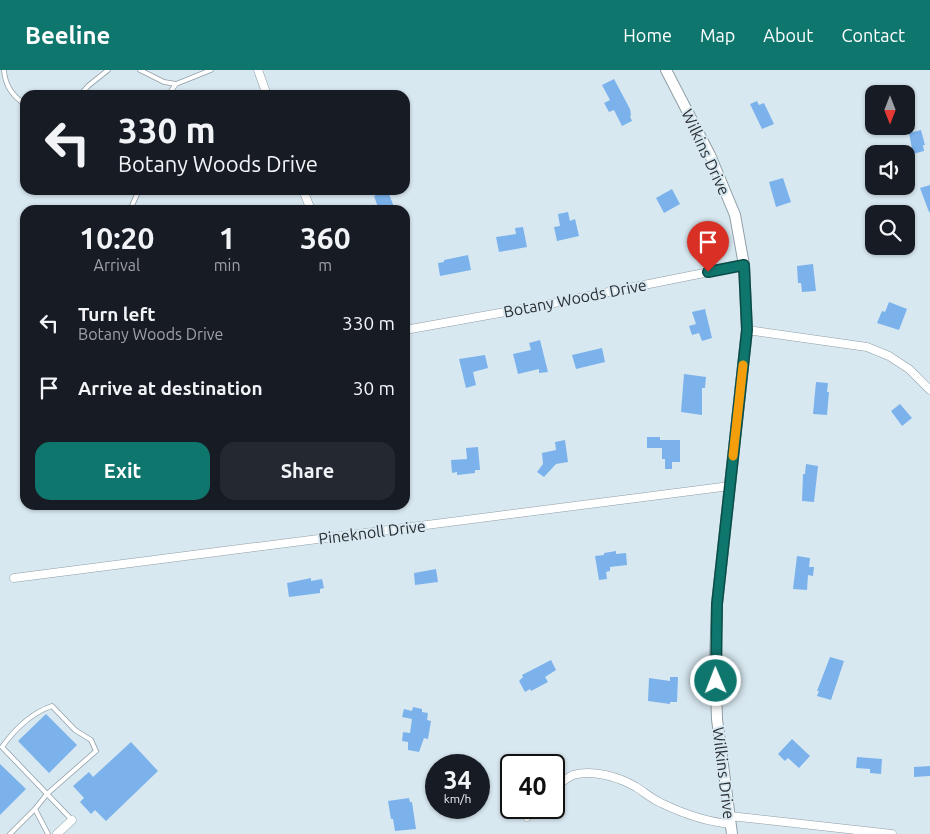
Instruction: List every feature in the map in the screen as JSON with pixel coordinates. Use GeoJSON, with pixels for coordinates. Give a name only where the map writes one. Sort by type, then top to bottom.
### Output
{"type":"FeatureCollection","features":[{"type":"Feature","properties":{"kind":"street"},"geometry":{"type":"LineString","coordinates":[[258,70],[265,90]]}},
{"type":"Feature","properties":{"kind":"street","name":"Wilkins Drive"},"geometry":{"type":"LineString","coordinates":[[666,70],[710,155],[735,215],[744,265],[747,330],[717,604],[715,662],[718,718],[731,825]]}},
{"type":"Feature","properties":{"kind":"street","name":"Botany Woods Drive"},"geometry":{"type":"LineString","coordinates":[[410,329],[544,305],[744,265]]}},
{"type":"Feature","properties":{"kind":"street"},"geometry":{"type":"LineString","coordinates":[[747,330],[868,347],[890,356],[909,369],[930,390]]}},
{"type":"Feature","properties":{"kind":"street","name":"Pineknoll Drive"},"geometry":{"type":"LineString","coordinates":[[14,578],[730,486]]}},
{"type":"Feature","properties":{"kind":"street"},"geometry":{"type":"LineString","coordinates":[[565,781],[572,776],[591,773],[617,778],[635,786],[659,802],[711,823],[892,834]]}},
{"type":"Feature","properties":{"kind":"street"},"geometry":{"type":"LineString","coordinates":[[57,834],[72,820]]}},
{"type":"Feature","properties":{"kind":"lane"},"geometry":{"type":"LineString","coordinates":[[4,70],[5,80],[9,88],[20,99]]}},
{"type":"Feature","properties":{"kind":"lane"},"geometry":{"type":"LineString","coordinates":[[84,90],[108,70]]}},
{"type":"Feature","properties":{"kind":"lane"},"geometry":{"type":"LineString","coordinates":[[140,70],[164,82],[176,84],[211,70]]}},
{"type":"Feature","properties":{"kind":"lane"},"geometry":{"type":"LineString","coordinates":[[172,90],[176,84]]}},
{"type":"Feature","properties":{"kind":"lane"},"geometry":{"type":"LineString","coordinates":[[10,834],[48,794],[96,751],[91,740],[75,730],[52,706],[38,711],[12,732],[2,747],[48,794],[72,820]]}},
{"type":"Feature","properties":{"kind":"lane"},"geometry":{"type":"LineString","coordinates":[[35,808],[48,834]]}},
{"type":"Feature","properties":{"kind":"building"},"geometry":{"type":"Polygon","coordinates":[[[614,79],[630,109],[632,121],[622,126],[614,110],[609,112],[604,103],[610,100],[602,85],[614,79]]]}},
{"type":"Feature","properties":{"kind":"building"},"geometry":{"type":"Polygon","coordinates":[[[757,101],[759,105],[764,103],[774,124],[762,129],[750,104],[757,101]]]}},
{"type":"Feature","properties":{"kind":"building"},"geometry":{"type":"Polygon","coordinates":[[[921,130],[925,145],[923,145],[924,151],[915,153],[915,145],[911,145],[909,135],[915,135],[915,132],[921,130]]]}},
{"type":"Feature","properties":{"kind":"building"},"geometry":{"type":"Polygon","coordinates":[[[783,178],[791,202],[776,207],[769,182],[783,178]]]}},
{"type":"Feature","properties":{"kind":"building"},"geometry":{"type":"Polygon","coordinates":[[[930,185],[930,212],[929,212],[920,188],[930,185]]]}},
{"type":"Feature","properties":{"kind":"building"},"geometry":{"type":"Polygon","coordinates":[[[672,189],[680,204],[664,213],[656,198],[672,189]]]}},
{"type":"Feature","properties":{"kind":"building"},"geometry":{"type":"Polygon","coordinates":[[[389,195],[393,205],[377,205],[374,196],[389,195]]]}},
{"type":"Feature","properties":{"kind":"building"},"geometry":{"type":"Polygon","coordinates":[[[568,212],[570,221],[575,219],[579,236],[557,241],[554,227],[560,226],[558,214],[568,212]]]}},
{"type":"Feature","properties":{"kind":"building"},"geometry":{"type":"Polygon","coordinates":[[[523,227],[527,247],[499,252],[496,237],[516,234],[515,228],[523,227]]]}},
{"type":"Feature","properties":{"kind":"building"},"geometry":{"type":"Polygon","coordinates":[[[468,255],[471,270],[440,276],[438,263],[468,255]]]}},
{"type":"Feature","properties":{"kind":"building"},"geometry":{"type":"Polygon","coordinates":[[[813,264],[816,291],[802,292],[801,283],[798,283],[797,266],[813,264]]]}},
{"type":"Feature","properties":{"kind":"building"},"geometry":{"type":"Polygon","coordinates":[[[889,302],[907,309],[899,330],[877,323],[882,311],[885,312],[889,302]]]}},
{"type":"Feature","properties":{"kind":"building"},"geometry":{"type":"Polygon","coordinates":[[[705,309],[712,338],[702,341],[699,333],[692,335],[689,326],[696,324],[692,312],[705,309]]]}},
{"type":"Feature","properties":{"kind":"building"},"geometry":{"type":"Polygon","coordinates":[[[540,340],[548,372],[539,373],[539,369],[518,374],[513,354],[531,350],[529,343],[540,340]]]}},
{"type":"Feature","properties":{"kind":"building"},"geometry":{"type":"Polygon","coordinates":[[[602,348],[605,362],[576,369],[572,355],[602,348]]]}},
{"type":"Feature","properties":{"kind":"building"},"geometry":{"type":"Polygon","coordinates":[[[485,355],[488,368],[473,372],[476,385],[466,388],[459,359],[485,355]]]}},
{"type":"Feature","properties":{"kind":"building"},"geometry":{"type":"Polygon","coordinates":[[[684,374],[706,377],[705,388],[702,388],[702,415],[681,412],[684,374]]]}},
{"type":"Feature","properties":{"kind":"building"},"geometry":{"type":"Polygon","coordinates":[[[816,382],[828,383],[827,415],[813,414],[816,382]]]}},
{"type":"Feature","properties":{"kind":"building"},"geometry":{"type":"Polygon","coordinates":[[[900,404],[912,418],[902,426],[891,411],[900,404]]]}},
{"type":"Feature","properties":{"kind":"building"},"geometry":{"type":"Polygon","coordinates":[[[647,437],[660,437],[660,440],[680,440],[680,462],[672,462],[672,469],[665,469],[665,459],[662,459],[662,448],[647,448],[647,437]]]}},
{"type":"Feature","properties":{"kind":"building"},"geometry":{"type":"Polygon","coordinates":[[[565,440],[568,462],[556,464],[544,477],[537,472],[543,464],[542,453],[556,450],[555,442],[565,440]]]}},
{"type":"Feature","properties":{"kind":"building"},"geometry":{"type":"Polygon","coordinates":[[[478,447],[480,470],[475,470],[475,473],[457,475],[457,472],[452,473],[451,460],[467,459],[466,448],[478,447]]]}},
{"type":"Feature","properties":{"kind":"building"},"geometry":{"type":"Polygon","coordinates":[[[806,464],[818,466],[814,502],[802,501],[803,474],[805,474],[806,464]]]}},
{"type":"Feature","properties":{"kind":"building"},"geometry":{"type":"Polygon","coordinates":[[[616,551],[616,554],[626,553],[627,565],[610,567],[610,571],[606,572],[607,579],[599,580],[595,556],[616,551]]]}},
{"type":"Feature","properties":{"kind":"building"},"geometry":{"type":"Polygon","coordinates":[[[797,556],[810,558],[809,567],[814,567],[813,576],[808,575],[807,590],[793,589],[797,556]]]}},
{"type":"Feature","properties":{"kind":"building"},"geometry":{"type":"Polygon","coordinates":[[[436,569],[438,582],[415,585],[414,573],[436,569]]]}},
{"type":"Feature","properties":{"kind":"building"},"geometry":{"type":"Polygon","coordinates":[[[311,578],[311,581],[322,579],[324,588],[320,589],[320,593],[289,597],[287,583],[311,578]]]}},
{"type":"Feature","properties":{"kind":"building"},"geometry":{"type":"Polygon","coordinates":[[[830,657],[844,661],[831,700],[817,696],[819,691],[817,691],[830,657]]]}},
{"type":"Feature","properties":{"kind":"building"},"geometry":{"type":"Polygon","coordinates":[[[551,660],[556,670],[545,677],[548,682],[525,692],[519,681],[523,677],[522,675],[551,660]]]}},
{"type":"Feature","properties":{"kind":"building"},"geometry":{"type":"Polygon","coordinates":[[[670,677],[678,677],[677,702],[670,702],[670,704],[648,701],[649,678],[670,681],[670,677]]]}},
{"type":"Feature","properties":{"kind":"building"},"geometry":{"type":"Polygon","coordinates":[[[413,707],[428,713],[427,720],[431,721],[428,739],[424,738],[419,752],[408,750],[408,742],[402,741],[403,732],[410,733],[412,719],[402,717],[404,709],[412,711],[413,707]]]}},
{"type":"Feature","properties":{"kind":"building"},"geometry":{"type":"Polygon","coordinates":[[[46,714],[77,745],[49,773],[18,741],[46,714]]]}},
{"type":"Feature","properties":{"kind":"building"},"geometry":{"type":"Polygon","coordinates":[[[792,739],[810,756],[799,768],[788,758],[785,761],[778,754],[792,739]]]}},
{"type":"Feature","properties":{"kind":"building"},"geometry":{"type":"Polygon","coordinates":[[[131,742],[158,771],[106,821],[95,810],[91,814],[80,802],[84,798],[73,786],[89,772],[93,777],[131,742]]]}},
{"type":"Feature","properties":{"kind":"building"},"geometry":{"type":"Polygon","coordinates":[[[857,757],[882,759],[881,774],[870,773],[870,769],[856,768],[857,757]]]}},
{"type":"Feature","properties":{"kind":"building"},"geometry":{"type":"Polygon","coordinates":[[[0,764],[26,789],[0,815],[0,764]]]}},
{"type":"Feature","properties":{"kind":"building"},"geometry":{"type":"Polygon","coordinates":[[[930,766],[930,776],[914,777],[914,767],[930,766]]]}},
{"type":"Feature","properties":{"kind":"building"},"geometry":{"type":"Polygon","coordinates":[[[409,798],[410,802],[412,802],[416,829],[395,831],[388,801],[409,798]]]}},
{"type":"Feature","properties":{"kind":"slow traffic"},"geometry":{"type":"LineString","coordinates":[[733,456],[743,365]]}},
{"type":"Feature","properties":{"kind":"route"},"geometry":{"type":"LineString","coordinates":[[708,272],[744,265],[747,330],[717,604],[716,681]]}}]}
